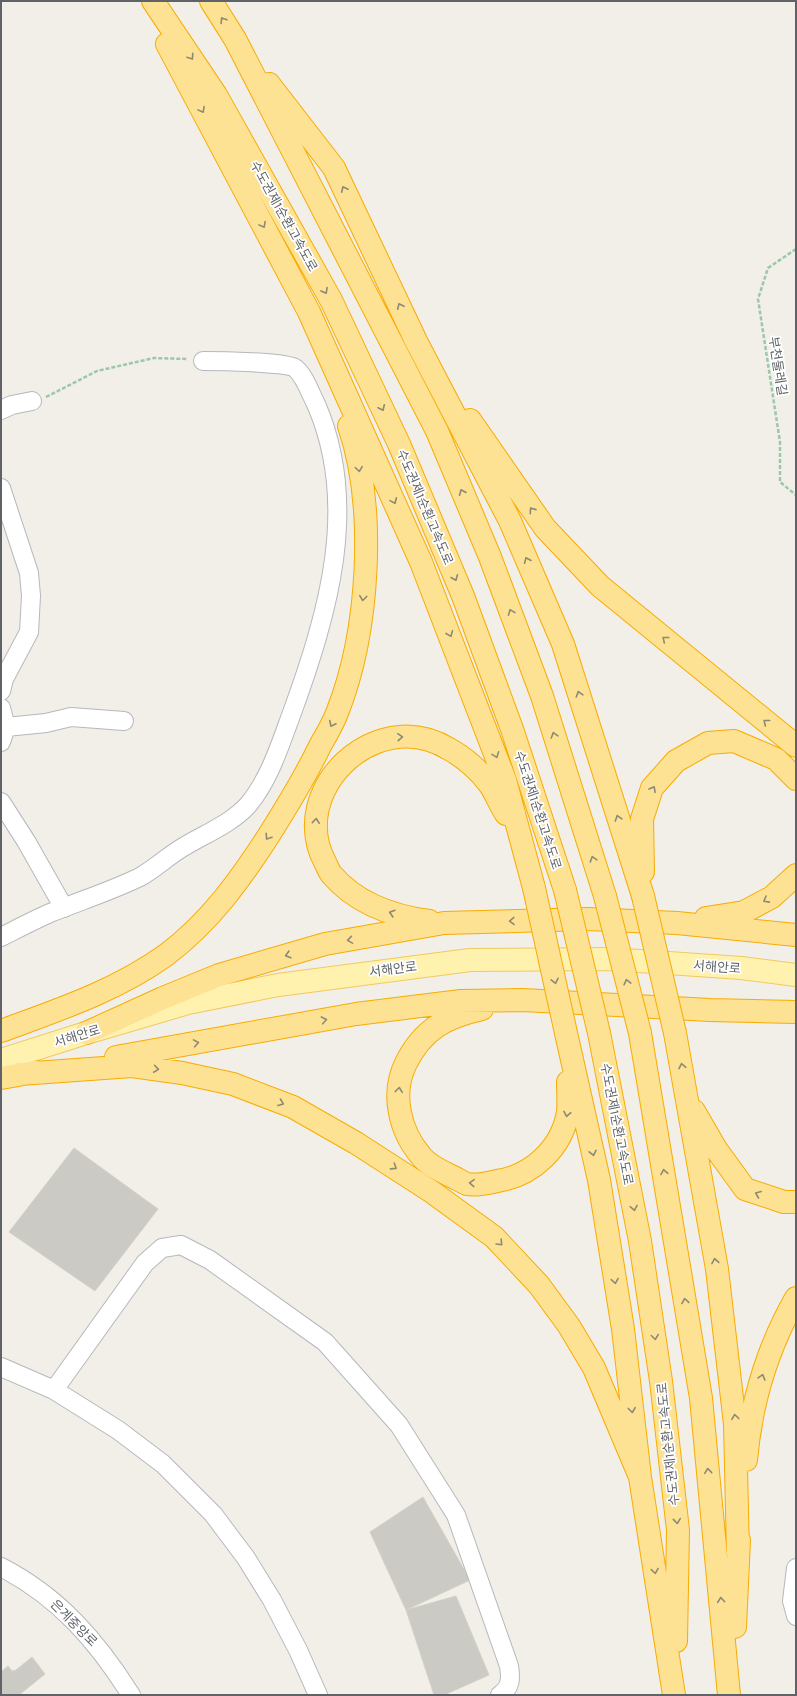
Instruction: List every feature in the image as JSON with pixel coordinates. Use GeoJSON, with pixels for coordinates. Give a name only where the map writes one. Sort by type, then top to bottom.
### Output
{"type":"FeatureCollection","features":[{"type":"Feature","properties":{"kind":"highway"},"geometry":{"type":"LineString","coordinates":[[144,1],[309,312],[418,555],[505,780],[531,878],[599,1180],[623,1328],[640,1477],[674,1695]]}},
{"type":"Feature","properties":{"kind":"highway","name":"수도권제1순환고속도로"},"geometry":{"type":"LineString","coordinates":[[154,1],[216,95],[331,300],[399,444],[463,596],[512,729],[565,890],[599,1033],[640,1241],[663,1397],[678,1530],[674,1695]]}},
{"type":"Feature","properties":{"kind":"highway"},"geometry":{"type":"LineString","coordinates":[[211,1],[235,39],[436,431],[490,557],[542,696],[605,896],[640,1033],[701,1398],[730,1695]]}},
{"type":"Feature","properties":{"kind":"highway"},"geometry":{"type":"LineString","coordinates":[[235,39],[334,168],[416,341],[510,521],[563,644],[643,896],[675,1033],[688,1099],[716,1269],[736,1424],[738,1554]]}},
{"type":"Feature","properties":{"kind":"highway"},"geometry":{"type":"LineString","coordinates":[[1,1031],[85,1000],[131,978],[167,954],[200,925],[229,894],[257,852],[309,768],[337,713],[357,645],[364,587],[366,516],[357,450],[309,312]]}},
{"type":"Feature","properties":{"kind":"highway"},"geometry":{"type":"LineString","coordinates":[[416,341],[545,528],[564,549],[600,586],[796,746]]}},
{"type":"Feature","properties":{"kind":"highway"},"geometry":{"type":"LineString","coordinates":[[444,923],[413,919],[370,905],[349,890],[332,875],[320,852],[314,833],[317,809],[323,790],[336,770],[354,754],[371,744],[390,738],[415,736],[439,742],[462,757],[489,784],[506,814],[531,878]]}},
{"type":"Feature","properties":{"kind":"highway"},"geometry":{"type":"LineString","coordinates":[[643,896],[642,819],[652,788],[676,761],[708,743],[734,741],[776,759],[796,779]]}},
{"type":"Feature","properties":{"kind":"highway"},"geometry":{"type":"LineString","coordinates":[[677,923],[744,912],[772,897],[796,875]]}},
{"type":"Feature","properties":{"kind":"highway"},"geometry":{"type":"LineString","coordinates":[[86,1032],[220,975],[325,944],[444,923],[588,919],[677,923],[796,935]]}},
{"type":"Feature","properties":{"kind":"highway"},"geometry":{"type":"LineString","coordinates":[[523,1000],[468,1012],[442,1021],[413,1050],[402,1071],[398,1094],[400,1117],[408,1137],[421,1157],[440,1170],[467,1184],[488,1183],[512,1179],[530,1169],[548,1155],[561,1134],[568,1112],[566,1033]]}},
{"type":"Feature","properties":{"kind":"highway"},"geometry":{"type":"LineString","coordinates":[[10,1076],[356,1014],[461,1001],[523,1000],[710,1010],[796,1012]]}},
{"type":"Feature","properties":{"kind":"highway"},"geometry":{"type":"LineString","coordinates":[[710,1010],[796,1026]]}},
{"type":"Feature","properties":{"kind":"highway"},"geometry":{"type":"LineString","coordinates":[[10,1076],[132,1066],[182,1073],[233,1084],[293,1107],[356,1142],[432,1192],[494,1237],[540,1285],[569,1326],[594,1368],[640,1477]]}},
{"type":"Feature","properties":{"kind":"highway"},"geometry":{"type":"LineString","coordinates":[[688,1099],[716,1149],[745,1189],[784,1202],[796,1202]]}},
{"type":"Feature","properties":{"kind":"highway"},"geometry":{"type":"LineString","coordinates":[[730,1695],[738,1554],[747,1455],[756,1398],[768,1357],[796,1298]]}},
{"type":"Feature","properties":{"kind":"main road","name":"서해안로"},"geometry":{"type":"LineString","coordinates":[[1,1060],[86,1032],[188,1004],[278,985],[470,960],[610,959],[741,968],[796,975]]}},
{"type":"Feature","properties":{"kind":"street"},"geometry":{"type":"LineString","coordinates":[[1,936],[142,876],[180,849],[234,817],[249,803],[274,760],[307,671],[322,623],[331,587],[338,532],[335,476],[328,437],[309,389],[296,369],[286,364],[204,361]]}},
{"type":"Feature","properties":{"kind":"street"},"geometry":{"type":"LineString","coordinates":[[1,410],[12,405],[32,401]]}},
{"type":"Feature","properties":{"kind":"street"},"geometry":{"type":"LineString","coordinates":[[1,488],[29,573],[31,596],[29,632],[4,679],[1,691]]}},
{"type":"Feature","properties":{"kind":"street"},"geometry":{"type":"LineString","coordinates":[[1,708],[4,735],[71,716],[124,721]]}},
{"type":"Feature","properties":{"kind":"street"},"geometry":{"type":"LineString","coordinates":[[1,802],[26,841],[64,908]]}},
{"type":"Feature","properties":{"kind":"street"},"geometry":{"type":"LineString","coordinates":[[54,1390],[145,1263],[162,1248],[181,1246],[210,1260],[325,1342],[399,1425],[456,1514],[509,1666],[509,1686],[500,1695]]}},
{"type":"Feature","properties":{"kind":"street"},"geometry":{"type":"LineString","coordinates":[[1,1367],[54,1390],[118,1430],[163,1464],[213,1514],[246,1558],[272,1600],[298,1650],[318,1695]]}},
{"type":"Feature","properties":{"kind":"street","name":"은계중앙로"},"geometry":{"type":"LineString","coordinates":[[1,1567],[51,1600],[86,1632],[113,1666],[131,1695]]}},
{"type":"Feature","properties":{"kind":"street"},"geometry":{"type":"LineString","coordinates":[[796,1568],[792,1601],[796,1616]]}},
{"type":"Feature","properties":{"kind":"path","name":"부천둘레길"},"geometry":{"type":"LineString","coordinates":[[796,249],[768,268],[758,299],[780,442],[780,482],[796,495]]}},
{"type":"Feature","properties":{"kind":"path"},"geometry":{"type":"LineString","coordinates":[[32,401],[45,397],[97,370],[161,357],[204,361]]}},
{"type":"Feature","properties":{"kind":"building"},"geometry":{"type":"Polygon","coordinates":[[[74,1148],[158,1209],[95,1291],[9,1232],[74,1148]]]}},
{"type":"Feature","properties":{"kind":"building"},"geometry":{"type":"Polygon","coordinates":[[[423,1497],[470,1580],[406,1610],[370,1532],[423,1497]]]}},
{"type":"Feature","properties":{"kind":"building"},"geometry":{"type":"Polygon","coordinates":[[[456,1596],[489,1675],[444,1695],[434,1695],[406,1610],[456,1596]]]}},
{"type":"Feature","properties":{"kind":"building"},"geometry":{"type":"Polygon","coordinates":[[[32,1657],[45,1674],[19,1695],[1,1695],[1,1672],[8,1666],[12,1671],[16,1670],[32,1657]]]}}]}
